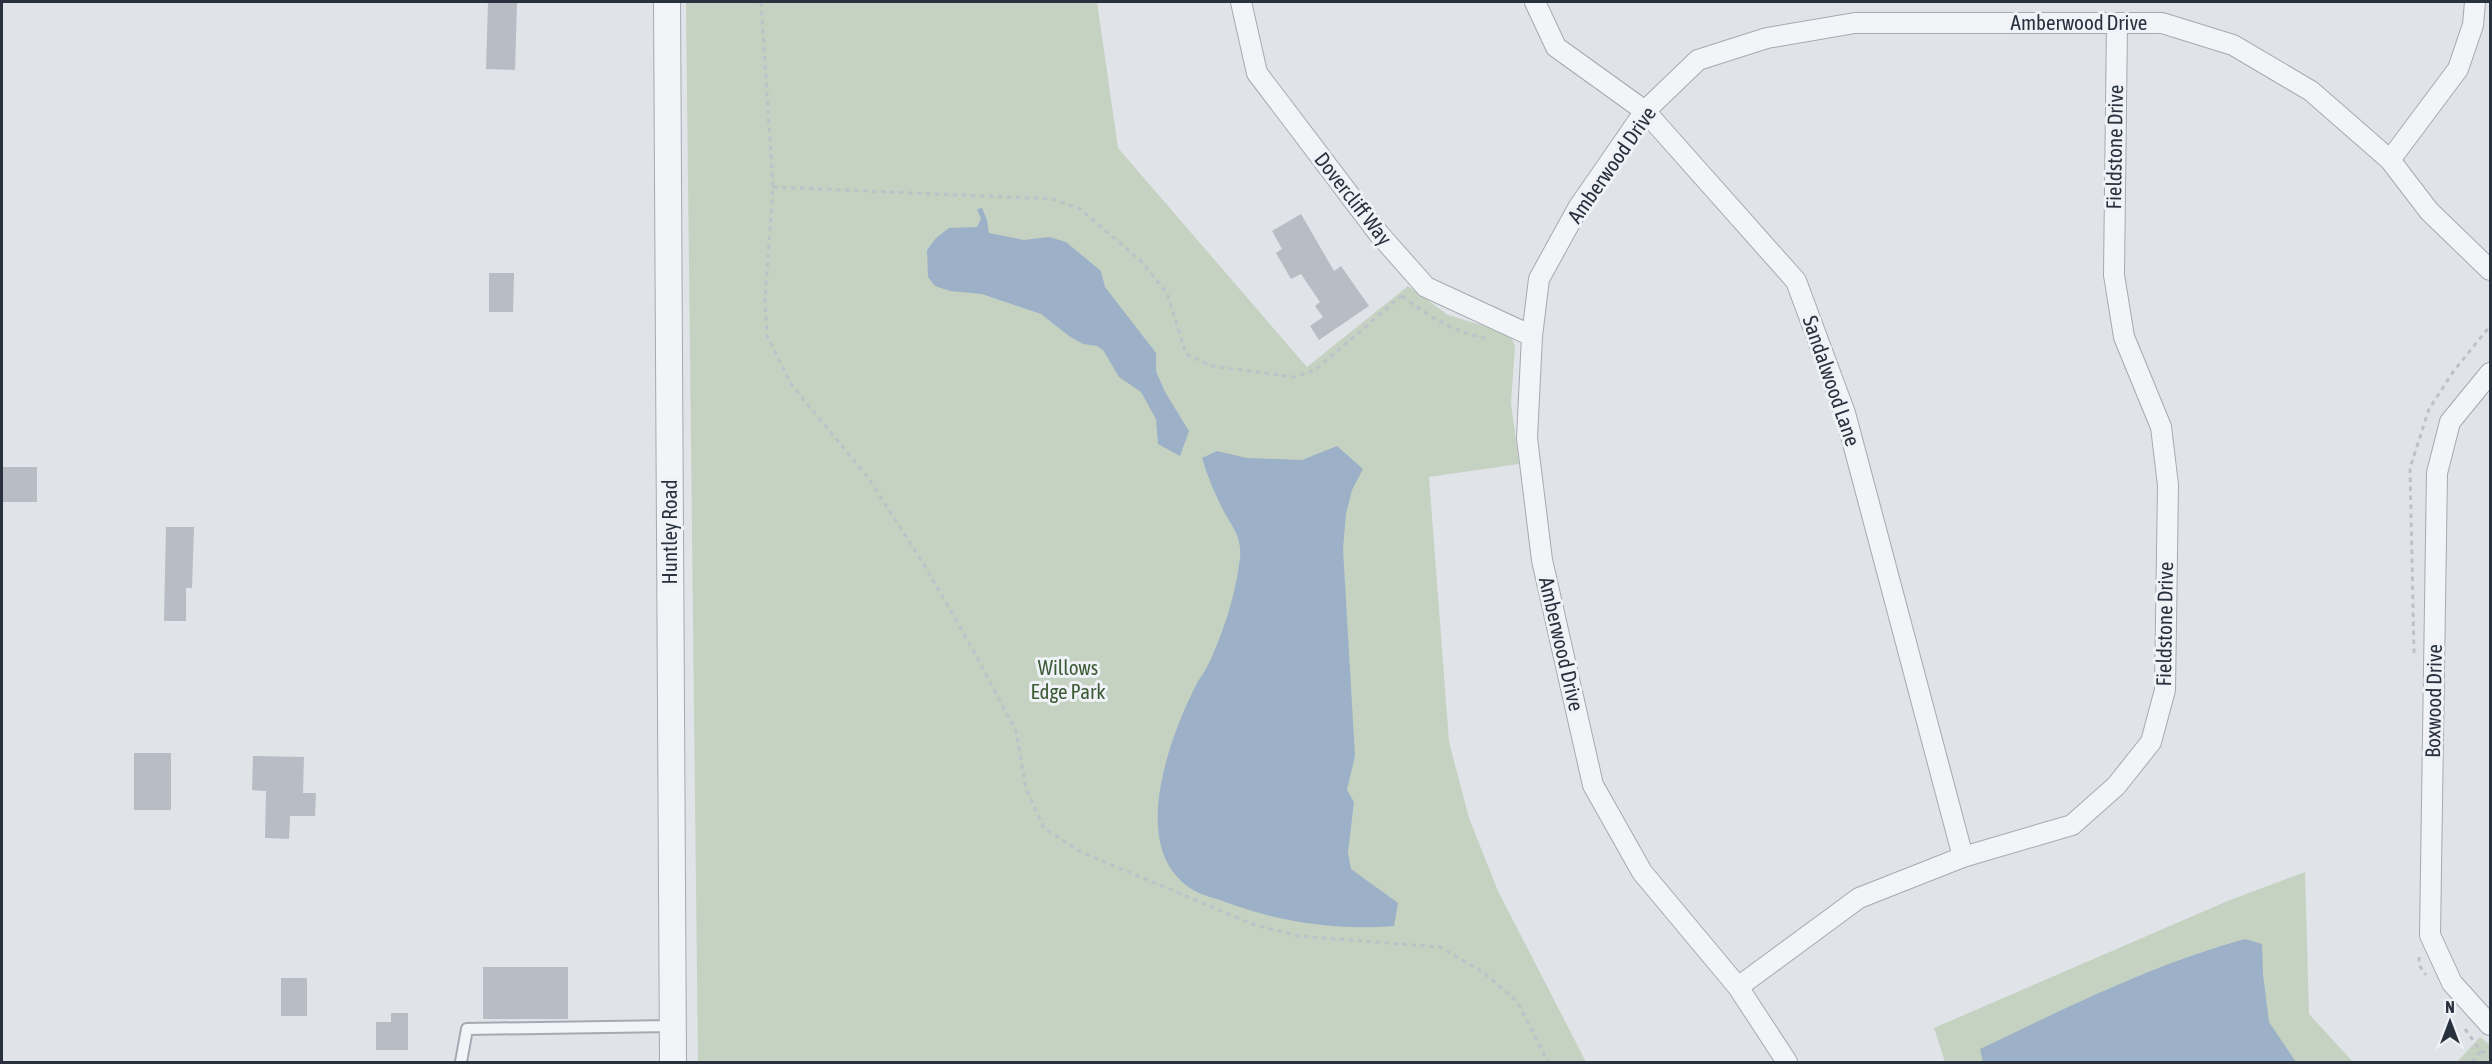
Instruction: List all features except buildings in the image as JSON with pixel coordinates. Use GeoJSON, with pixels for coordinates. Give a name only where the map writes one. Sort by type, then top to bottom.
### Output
{"type":"FeatureCollection","features":[{"type":"Feature","properties":{"kind":"street","name":"Huntley Road"},"geometry":{"type":"LineString","coordinates":[[667,2],[673,1062]]}},
{"type":"Feature","properties":{"kind":"street","name":"Dovercliff Way"},"geometry":{"type":"LineString","coordinates":[[1241,2],[1257,73],[1379,234],[1426,287],[1533,336]]}},
{"type":"Feature","properties":{"kind":"street","name":"Sandalwood Lane"},"geometry":{"type":"LineString","coordinates":[[1535,2],[1556,47],[1645,111],[1796,281],[1845,413],[1963,857]]}},
{"type":"Feature","properties":{"kind":"street"},"geometry":{"type":"LineString","coordinates":[[2390,160],[2458,69],[2473,25],[2475,2]]}},
{"type":"Feature","properties":{"kind":"street","name":"Amberwood Drive"},"geometry":{"type":"LineString","coordinates":[[1787,1062],[1738,987],[1642,872],[1593,785],[1542,560],[1527,438],[1539,279],[1578,208],[1645,111],[1698,60],[1767,38],[1855,23],[2162,23],[2233,45],[2311,92],[2390,160],[2429,211],[2490,270]]}},
{"type":"Feature","properties":{"kind":"street","name":"Fieldstone Drive"},"geometry":{"type":"LineString","coordinates":[[1738,987],[1859,898],[1963,857],[2072,825],[2116,786],[2151,742],[2165,690],[2168,486],[2161,427],[2124,337],[2114,275],[2117,23]]}},
{"type":"Feature","properties":{"kind":"street","name":"Boxwood Drive"},"geometry":{"type":"LineString","coordinates":[[2490,373],[2450,422],[2437,473],[2430,934],[2452,983],[2490,1025]]}},
{"type":"Feature","properties":{"kind":"lane"},"geometry":{"type":"LineString","coordinates":[[461,1062],[467,1029],[672,1026]]}},
{"type":"Feature","properties":{"kind":"path"},"geometry":{"type":"LineString","coordinates":[[761,2],[773,187],[765,300],[767,336],[791,384],[869,479],[923,563],[971,646],[1016,731],[1026,789],[1044,828],[1081,852],[1255,925],[1298,936],[1440,947],[1483,972],[1517,1001],[1548,1062]]}},
{"type":"Feature","properties":{"kind":"path"},"geometry":{"type":"LineString","coordinates":[[773,187],[1053,199],[1080,209],[1140,260],[1167,293],[1186,354],[1212,366],[1294,377],[1315,370],[1420,280]]}},
{"type":"Feature","properties":{"kind":"path"},"geometry":{"type":"LineString","coordinates":[[1402,296],[1434,321],[1471,335],[1491,339]]}},
{"type":"Feature","properties":{"kind":"path"},"geometry":{"type":"LineString","coordinates":[[2472,1062],[2481,1051]]}},
{"type":"Feature","properties":{"kind":"green space","name":"Willows Edge Park"},"geometry":{"type":"Polygon","coordinates":[[[686,2],[1097,2],[1118,148],[1307,367],[1408,286],[1448,315],[1500,331],[1512,339],[1515,347],[1511,403],[1519,464],[1429,477],[1449,742],[1469,818],[1498,891],[1586,1062],[698,1062],[686,2]]]}},
{"type":"Feature","properties":{"kind":"green space"},"geometry":{"type":"Polygon","coordinates":[[[2305,872],[2309,1014],[2353,1062],[1945,1062],[1934,1028],[2230,900],[2305,872]]]}},
{"type":"Feature","properties":{"kind":"green space"},"geometry":{"type":"Polygon","coordinates":[[[2480,1037],[2490,1045],[2489,1062],[2457,1062],[2480,1037]]]}},
{"type":"Feature","properties":{"kind":"water"},"geometry":{"type":"Polygon","coordinates":[[[982,208],[989,233],[1024,240],[1049,237],[1066,242],[1101,271],[1105,287],[1156,353],[1156,371],[1165,392],[1189,431],[1180,456],[1158,444],[1156,419],[1141,392],[1119,377],[1103,350],[1097,346],[1083,344],[1069,336],[1041,314],[982,294],[950,291],[935,286],[928,277],[927,250],[936,238],[949,228],[977,227],[981,219],[977,209],[982,208]]]}},
{"type":"Feature","properties":{"kind":"water"},"geometry":{"type":"Polygon","coordinates":[[[1337,446],[1363,469],[1352,490],[1346,514],[1343,549],[1355,756],[1347,790],[1354,802],[1348,853],[1351,869],[1398,903],[1394,926],[1330,926],[1287,920],[1198,893],[1174,873],[1162,850],[1158,822],[1160,792],[1175,732],[1220,638],[1229,612],[1240,558],[1236,532],[1216,496],[1202,458],[1217,451],[1247,458],[1302,460],[1337,446]]]}},
{"type":"Feature","properties":{"kind":"water"},"geometry":{"type":"Polygon","coordinates":[[[2245,939],[2262,944],[2269,1022],[2296,1062],[1983,1062],[1980,1049],[2045,1018],[2143,974],[2245,939]]]}}]}
